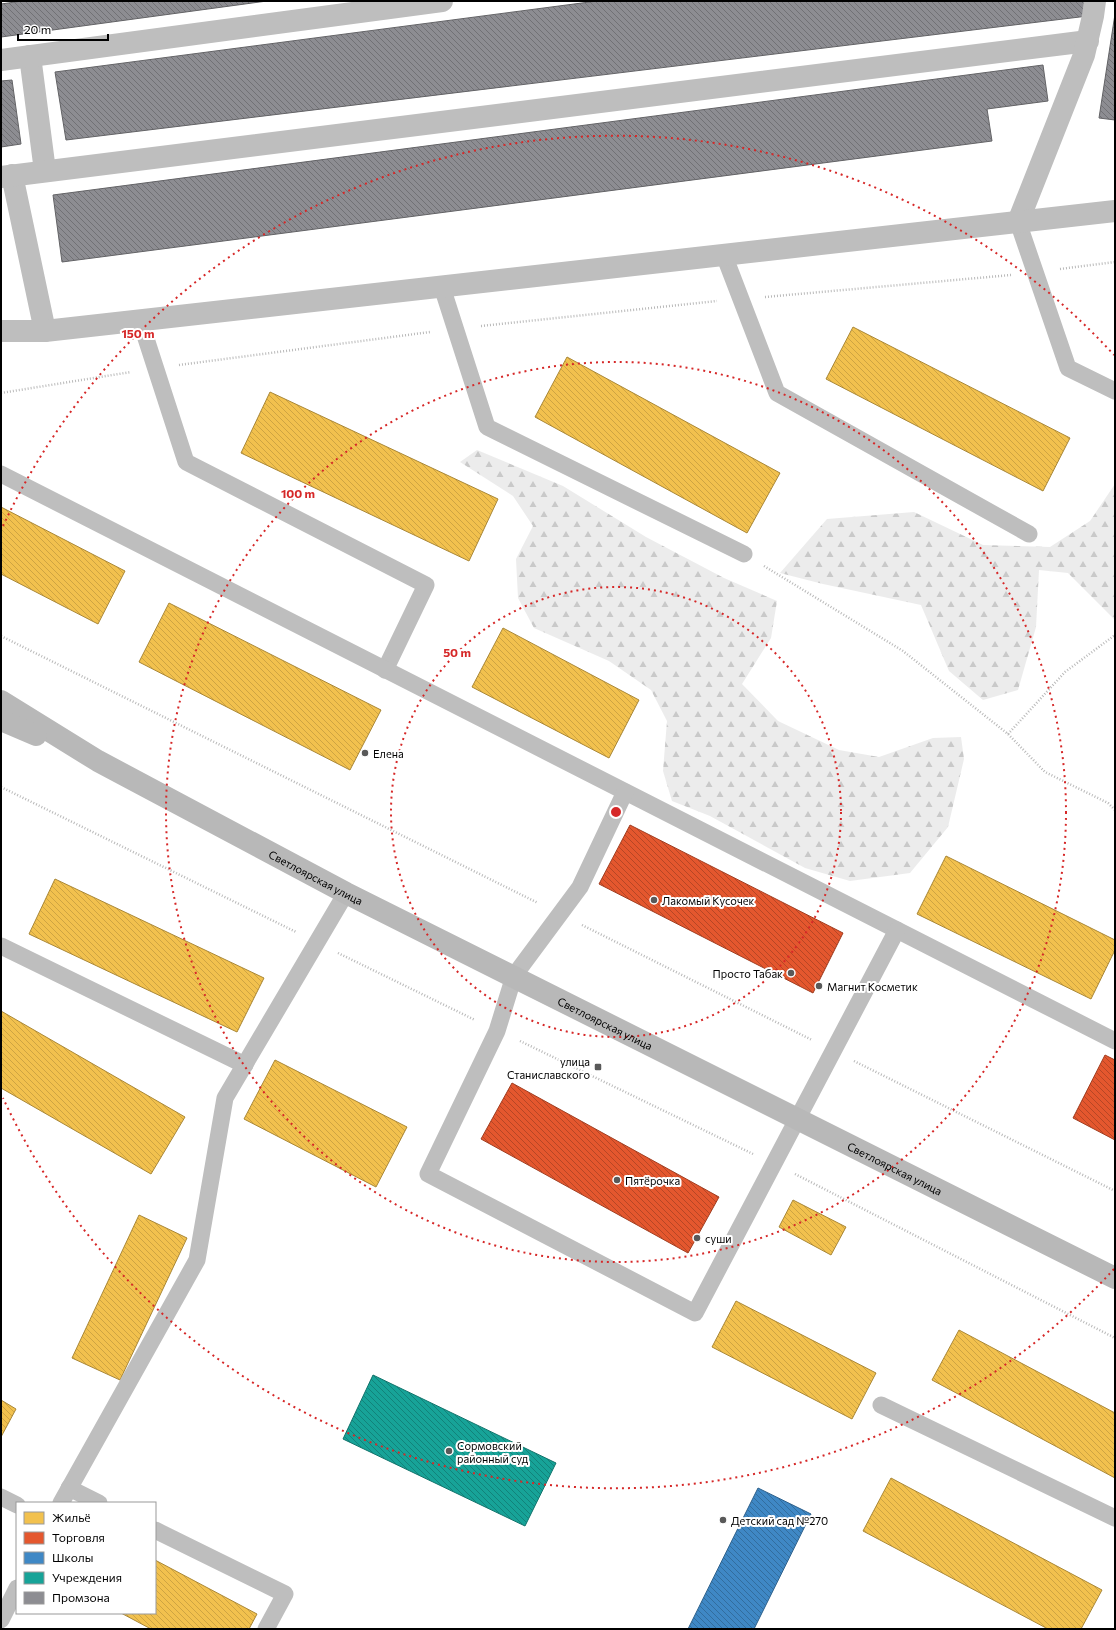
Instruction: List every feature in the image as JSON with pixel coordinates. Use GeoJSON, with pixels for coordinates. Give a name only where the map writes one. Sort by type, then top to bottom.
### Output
{"type":"FeatureCollection","features":[{"type":"Feature","properties":{"kind":"main road"},"geometry":{"type":"LineString","coordinates":[[1,701],[98,761]]}},
{"type":"Feature","properties":{"kind":"main road"},"geometry":{"type":"LineString","coordinates":[[1,720],[98,761]]}},
{"type":"Feature","properties":{"kind":"main road","name":"Светлоярская улица"},"geometry":{"type":"LineString","coordinates":[[98,761],[346,893],[1115,1278]]}},
{"type":"Feature","properties":{"kind":"street"},"geometry":{"type":"LineString","coordinates":[[1,60],[442,1]]}},
{"type":"Feature","properties":{"kind":"street"},"geometry":{"type":"LineString","coordinates":[[1018,222],[1068,99],[1088,41],[1095,1]]}},
{"type":"Feature","properties":{"kind":"street"},"geometry":{"type":"LineString","coordinates":[[45,331],[6,176],[1088,41]]}},
{"type":"Feature","properties":{"kind":"street"},"geometry":{"type":"LineString","coordinates":[[30,56],[45,171]]}},
{"type":"Feature","properties":{"kind":"street"},"geometry":{"type":"LineString","coordinates":[[1,331],[45,331],[1115,212]]}},
{"type":"Feature","properties":{"kind":"lane"},"geometry":{"type":"LineString","coordinates":[[1018,222],[1068,368],[1115,391]]}},
{"type":"Feature","properties":{"kind":"lane"},"geometry":{"type":"LineString","coordinates":[[724,255],[777,393],[1029,534]]}},
{"type":"Feature","properties":{"kind":"lane"},"geometry":{"type":"LineString","coordinates":[[442,287],[487,427],[744,554]]}},
{"type":"Feature","properties":{"kind":"lane"},"geometry":{"type":"LineString","coordinates":[[140,320],[186,462],[426,585],[385,670]]}},
{"type":"Feature","properties":{"kind":"lane"},"geometry":{"type":"LineString","coordinates":[[1,474],[1115,1041]]}},
{"type":"Feature","properties":{"kind":"lane"},"geometry":{"type":"LineString","coordinates":[[626,792],[580,887],[514,976],[497,1030],[428,1174],[695,1313],[897,930]]}},
{"type":"Feature","properties":{"kind":"lane"},"geometry":{"type":"LineString","coordinates":[[62,1502],[196,1260],[225,1098],[346,893]]}},
{"type":"Feature","properties":{"kind":"lane"},"geometry":{"type":"LineString","coordinates":[[1,946],[245,1065]]}},
{"type":"Feature","properties":{"kind":"lane"},"geometry":{"type":"LineString","coordinates":[[881,1405],[1115,1518]]}},
{"type":"Feature","properties":{"kind":"lane"},"geometry":{"type":"LineString","coordinates":[[69,1488],[97,1502]]}},
{"type":"Feature","properties":{"kind":"lane"},"geometry":{"type":"LineString","coordinates":[[1,1497],[16,1504]]}},
{"type":"Feature","properties":{"kind":"lane"},"geometry":{"type":"LineString","coordinates":[[156,1530],[285,1594],[266,1629]]}},
{"type":"Feature","properties":{"kind":"lane"},"geometry":{"type":"LineString","coordinates":[[1,1620],[16,1590]]}},
{"type":"Feature","properties":{"kind":"path"},"geometry":{"type":"LineString","coordinates":[[1,393],[156,368],[455,329],[741,299],[1036,273],[1115,262]]}},
{"type":"Feature","properties":{"kind":"path"},"geometry":{"type":"LineString","coordinates":[[744,554],[903,651],[1008,734],[1045,772],[1108,803],[1115,810]]}},
{"type":"Feature","properties":{"kind":"path"},"geometry":{"type":"LineString","coordinates":[[1008,734],[1065,672],[1115,634]]}},
{"type":"Feature","properties":{"kind":"path"},"geometry":{"type":"LineString","coordinates":[[1,787],[774,1164],[1115,1338]]}},
{"type":"Feature","properties":{"kind":"green space"},"geometry":{"type":"Polygon","coordinates":[[[477,450],[563,486],[646,537],[724,578],[777,601],[771,638],[742,684],[778,721],[839,750],[879,757],[933,738],[961,737],[964,759],[948,827],[910,873],[850,881],[805,868],[710,816],[672,801],[663,771],[667,721],[651,690],[609,661],[534,628],[518,598],[516,559],[533,526],[513,496],[460,462],[477,450]]]}},
{"type":"Feature","properties":{"kind":"green space"},"geometry":{"type":"Polygon","coordinates":[[[1115,484],[1115,620],[1068,573],[1039,570],[1036,627],[1018,690],[983,700],[949,671],[921,605],[823,584],[780,573],[827,519],[914,512],[983,545],[1050,547],[1090,521],[1115,484]]]}},
{"type":"Feature","properties":{"kind":"building: Жильё"},"geometry":{"type":"Polygon","coordinates":[[[853,327],[1070,438],[1043,491],[826,379],[853,327]]]}},
{"type":"Feature","properties":{"kind":"building: Жильё"},"geometry":{"type":"Polygon","coordinates":[[[567,357],[780,473],[747,533],[535,417],[567,357]]]}},
{"type":"Feature","properties":{"kind":"building: Жильё"},"geometry":{"type":"Polygon","coordinates":[[[270,392],[498,499],[469,561],[241,453],[270,392]]]}},
{"type":"Feature","properties":{"kind":"building: Жильё"},"geometry":{"type":"Polygon","coordinates":[[[1,507],[125,571],[98,624],[1,574],[1,507]]]}},
{"type":"Feature","properties":{"kind":"building: Жильё"},"geometry":{"type":"Polygon","coordinates":[[[169,603],[381,710],[350,770],[139,662],[169,603]]]}},
{"type":"Feature","properties":{"kind":"building: Жильё"},"geometry":{"type":"Polygon","coordinates":[[[503,628],[639,700],[609,758],[472,687],[503,628]]]}},
{"type":"Feature","properties":{"kind":"building: Жильё"},"geometry":{"type":"Polygon","coordinates":[[[946,856],[1115,940],[1115,950],[1091,999],[917,914],[946,856]]]}},
{"type":"Feature","properties":{"kind":"building: Жильё"},"geometry":{"type":"Polygon","coordinates":[[[55,879],[264,978],[237,1032],[29,934],[55,879]]]}},
{"type":"Feature","properties":{"kind":"building: Жильё"},"geometry":{"type":"Polygon","coordinates":[[[1,1011],[185,1117],[151,1174],[1,1088],[1,1011]]]}},
{"type":"Feature","properties":{"kind":"building: Жильё"},"geometry":{"type":"Polygon","coordinates":[[[275,1060],[407,1127],[376,1187],[244,1119],[275,1060]]]}},
{"type":"Feature","properties":{"kind":"building: Жильё"},"geometry":{"type":"Polygon","coordinates":[[[793,1200],[846,1227],[831,1255],[779,1227],[793,1200]]]}},
{"type":"Feature","properties":{"kind":"building: Жильё"},"geometry":{"type":"Polygon","coordinates":[[[139,1215],[187,1238],[120,1380],[72,1358],[139,1215]]]}},
{"type":"Feature","properties":{"kind":"building: Жильё"},"geometry":{"type":"Polygon","coordinates":[[[736,1301],[876,1373],[852,1419],[712,1347],[736,1301]]]}},
{"type":"Feature","properties":{"kind":"building: Жильё"},"geometry":{"type":"Polygon","coordinates":[[[959,1330],[1115,1413],[1115,1478],[932,1380],[959,1330]]]}},
{"type":"Feature","properties":{"kind":"building: Жильё"},"geometry":{"type":"Polygon","coordinates":[[[1,1400],[16,1409],[1,1437],[1,1400]]]}},
{"type":"Feature","properties":{"kind":"building: Жильё"},"geometry":{"type":"Polygon","coordinates":[[[891,1478],[1102,1590],[1081,1629],[1048,1629],[863,1531],[891,1478]]]}},
{"type":"Feature","properties":{"kind":"building: Жильё"},"geometry":{"type":"Polygon","coordinates":[[[156,1561],[257,1614],[249,1629],[151,1629],[123,1614],[156,1614],[156,1561]]]}},
{"type":"Feature","properties":{"kind":"building: Торговля"},"geometry":{"type":"Polygon","coordinates":[[[630,825],[843,933],[813,993],[599,884],[630,825]]]}},
{"type":"Feature","properties":{"kind":"building: Торговля"},"geometry":{"type":"Polygon","coordinates":[[[1105,1055],[1115,1060],[1115,1140],[1073,1118],[1105,1055]]]}},
{"type":"Feature","properties":{"kind":"building: Торговля"},"geometry":{"type":"Polygon","coordinates":[[[512,1083],[719,1197],[688,1253],[481,1139],[512,1083]]]}},
{"type":"Feature","properties":{"kind":"building: Школы"},"geometry":{"type":"Polygon","coordinates":[[[758,1488],[811,1514],[754,1629],[688,1629],[758,1488]]]}},
{"type":"Feature","properties":{"kind":"building: Учреждения","name":"Сормовский районный суд"},"geometry":{"type":"Polygon","coordinates":[[[373,1375],[556,1463],[525,1526],[343,1439],[373,1375]]]}},
{"type":"Feature","properties":{"kind":"building: Промзона"},"geometry":{"type":"Polygon","coordinates":[[[22,1],[267,1],[1,37],[1,4],[22,1]]]}},
{"type":"Feature","properties":{"kind":"building: Промзона"},"geometry":{"type":"Polygon","coordinates":[[[597,1],[1086,1],[1088,16],[66,140],[55,72],[597,1]]]}},
{"type":"Feature","properties":{"kind":"building: Промзона"},"geometry":{"type":"Polygon","coordinates":[[[1115,14],[1115,120],[1099,118],[1115,14]]]}},
{"type":"Feature","properties":{"kind":"building: Промзона"},"geometry":{"type":"Polygon","coordinates":[[[1043,65],[1048,101],[987,109],[992,141],[62,262],[53,195],[1043,65]]]}},
{"type":"Feature","properties":{"kind":"building: Промзона"},"geometry":{"type":"Polygon","coordinates":[[[12,80],[21,144],[1,147],[1,81],[12,80]]]}},
{"type":"Feature","properties":{"kind":"place","name":"Елена"},"geometry":{"type":"Point","coordinates":[365,753]}},
{"type":"Feature","properties":{"kind":"place","name":"Лакомый Кусочек"},"geometry":{"type":"Point","coordinates":[654,900]}},
{"type":"Feature","properties":{"kind":"place","name":"Просто Табак"},"geometry":{"type":"Point","coordinates":[791,973]}},
{"type":"Feature","properties":{"kind":"place","name":"Магнит Косметик"},"geometry":{"type":"Point","coordinates":[819,986]}},
{"type":"Feature","properties":{"kind":"place","name":"улица Станиславского"},"geometry":{"type":"Point","coordinates":[598,1067]}},
{"type":"Feature","properties":{"kind":"place","name":"Пятёрочка"},"geometry":{"type":"Point","coordinates":[617,1180]}},
{"type":"Feature","properties":{"kind":"place","name":"суши"},"geometry":{"type":"Point","coordinates":[697,1238]}},
{"type":"Feature","properties":{"kind":"place","name":"Сормовский районный суд"},"geometry":{"type":"Point","coordinates":[449,1451]}},
{"type":"Feature","properties":{"kind":"place","name":"Детский сад №270"},"geometry":{"type":"Point","coordinates":[723,1520]}}]}
